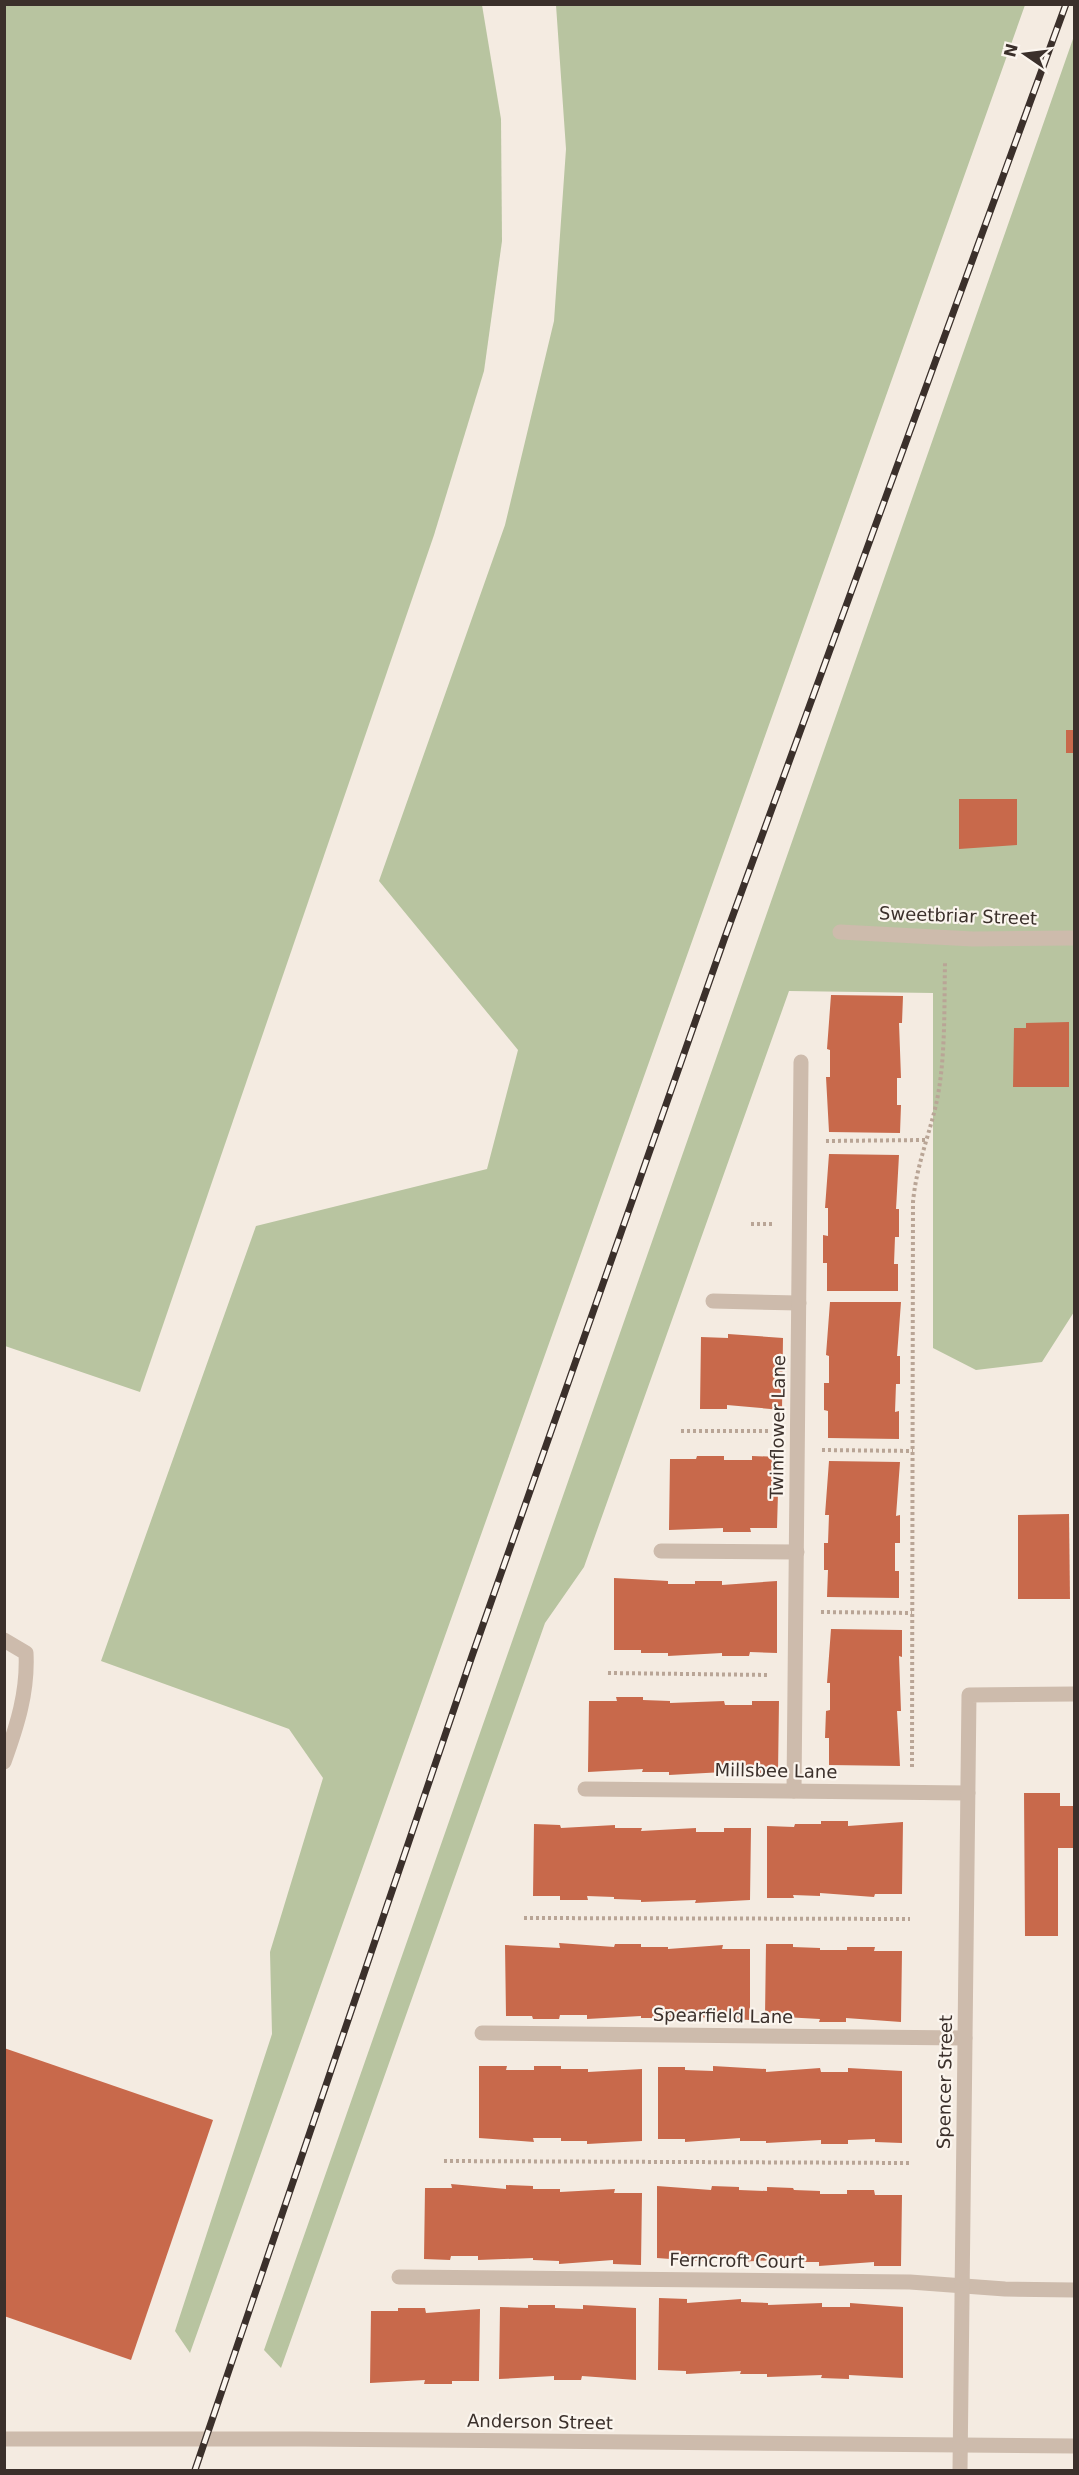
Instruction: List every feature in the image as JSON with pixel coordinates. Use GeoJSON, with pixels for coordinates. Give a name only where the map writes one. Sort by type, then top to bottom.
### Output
{"type":"FeatureCollection","features":[{"type":"Feature","properties":{"kind":"street","name":"Sweetbriar Street"},"geometry":{"type":"LineString","coordinates":[[840,932],[946,937],[1074,938]]}},
{"type":"Feature","properties":{"kind":"street","name":"Twinflower Lane"},"geometry":{"type":"LineString","coordinates":[[794,1791],[801,1062]]}},
{"type":"Feature","properties":{"kind":"street"},"geometry":{"type":"LineString","coordinates":[[713,1302],[799,1303]]}},
{"type":"Feature","properties":{"kind":"street"},"geometry":{"type":"LineString","coordinates":[[661,1551],[797,1552]]}},
{"type":"Feature","properties":{"kind":"street"},"geometry":{"type":"LineString","coordinates":[[4,1640],[26,1653],[21,1713],[4,1762]]}},
{"type":"Feature","properties":{"kind":"street","name":"Spencer Street"},"geometry":{"type":"LineString","coordinates":[[960,2470],[969,1695],[1074,1694]]}},
{"type":"Feature","properties":{"kind":"street","name":"Millsbee Lane"},"geometry":{"type":"LineString","coordinates":[[585,1789],[968,1793]]}},
{"type":"Feature","properties":{"kind":"street","name":"Spearfield Lane"},"geometry":{"type":"LineString","coordinates":[[482,2032],[965,2038]]}},
{"type":"Feature","properties":{"kind":"street","name":"Ferncroft Court"},"geometry":{"type":"LineString","coordinates":[[399,2277],[910,2283],[961,2287],[1074,2290]]}},
{"type":"Feature","properties":{"kind":"street","name":"Anderson Street"},"geometry":{"type":"LineString","coordinates":[[4,2439],[305,2439],[1074,2446]]}},
{"type":"Feature","properties":{"kind":"path"},"geometry":{"type":"LineString","coordinates":[[912,1778],[913,1202],[916,1173],[935,1107],[946,937]]}},
{"type":"Feature","properties":{"kind":"path"},"geometry":{"type":"LineString","coordinates":[[816,1142],[925,1140]]}},
{"type":"Feature","properties":{"kind":"path"},"geometry":{"type":"LineString","coordinates":[[681,1431],[798,1431]]}},
{"type":"Feature","properties":{"kind":"path"},"geometry":{"type":"LineString","coordinates":[[798,1450],[913,1450]]}},
{"type":"Feature","properties":{"kind":"path"},"geometry":{"type":"LineString","coordinates":[[796,1612],[912,1613]]}},
{"type":"Feature","properties":{"kind":"path"},"geometry":{"type":"LineString","coordinates":[[608,1673],[796,1675]]}},
{"type":"Feature","properties":{"kind":"path"},"geometry":{"type":"LineString","coordinates":[[524,1917],[910,1919]]}},
{"type":"Feature","properties":{"kind":"path"},"geometry":{"type":"LineString","coordinates":[[444,2161],[910,2163]]}},
{"type":"Feature","properties":{"kind":"green space"},"geometry":{"type":"Polygon","coordinates":[[[5,4],[482,5],[501,119],[502,241],[484,371],[434,535],[140,1392],[5,1346],[5,4]]]}},
{"type":"Feature","properties":{"kind":"green space"},"geometry":{"type":"Polygon","coordinates":[[[556,5],[1025,5],[190,2353],[175,2331],[272,2034],[270,1952],[323,1778],[289,1729],[101,1661],[256,1226],[487,1169],[518,1050],[379,881],[505,525],[554,321],[566,149],[556,5]]]}},
{"type":"Feature","properties":{"kind":"green space"},"geometry":{"type":"Polygon","coordinates":[[[1074,36],[1074,1312],[1042,1362],[976,1370],[933,1348],[933,993],[789,991],[584,1567],[545,1623],[281,2368],[264,2350],[1074,36]]]}},
{"type":"Feature","properties":{"kind":"building"},"geometry":{"type":"Polygon","coordinates":[[[1066,730],[1074,730],[1074,753],[1066,753],[1066,730]]]}},
{"type":"Feature","properties":{"kind":"building"},"geometry":{"type":"Polygon","coordinates":[[[959,799],[1017,799],[1017,845],[959,849],[959,799]]]}},
{"type":"Feature","properties":{"kind":"building"},"geometry":{"type":"Polygon","coordinates":[[[831,995],[903,996],[902,1023],[899,1023],[901,1078],[897,1078],[897,1105],[901,1105],[900,1133],[829,1132],[826,1077],[830,1077],[830,1050],[827,1049],[831,995]]]}},
{"type":"Feature","properties":{"kind":"building"},"geometry":{"type":"Polygon","coordinates":[[[1069,1022],[1069,1087],[1013,1087],[1014,1028],[1026,1028],[1026,1023],[1069,1022]]]}},
{"type":"Feature","properties":{"kind":"building"},"geometry":{"type":"Polygon","coordinates":[[[829,1154],[899,1155],[896,1209],[899,1209],[899,1237],[895,1237],[894,1264],[898,1264],[898,1291],[827,1291],[827,1263],[823,1263],[823,1235],[828,1236],[828,1208],[825,1208],[829,1154]]]}},
{"type":"Feature","properties":{"kind":"building"},"geometry":{"type":"Polygon","coordinates":[[[830,1302],[901,1302],[897,1356],[900,1356],[900,1384],[896,1384],[895,1412],[899,1411],[899,1439],[828,1438],[828,1411],[824,1410],[824,1383],[829,1383],[829,1356],[826,1355],[830,1302]]]}},
{"type":"Feature","properties":{"kind":"building"},"geometry":{"type":"Polygon","coordinates":[[[728,1334],[783,1338],[782,1410],[727,1405],[727,1409],[700,1409],[701,1337],[728,1338],[728,1334]]]}},
{"type":"Feature","properties":{"kind":"building"},"geometry":{"type":"Polygon","coordinates":[[[697,1456],[724,1456],[724,1460],[752,1460],[752,1456],[779,1457],[777,1528],[750,1528],[751,1532],[723,1532],[723,1528],[669,1530],[670,1459],[696,1459],[697,1456]]]}},
{"type":"Feature","properties":{"kind":"building"},"geometry":{"type":"Polygon","coordinates":[[[829,1461],[900,1462],[896,1516],[900,1515],[900,1543],[895,1543],[895,1571],[899,1571],[899,1598],[827,1597],[828,1570],[824,1570],[824,1543],[828,1543],[829,1515],[825,1515],[829,1461]]]}},
{"type":"Feature","properties":{"kind":"building"},"geometry":{"type":"Polygon","coordinates":[[[1069,1514],[1070,1599],[1018,1599],[1018,1515],[1069,1514]]]}},
{"type":"Feature","properties":{"kind":"building"},"geometry":{"type":"Polygon","coordinates":[[[614,1578],[668,1581],[668,1584],[722,1581],[722,1585],[777,1581],[777,1653],[750,1652],[749,1656],[722,1656],[722,1653],[668,1656],[668,1653],[641,1653],[641,1650],[614,1650],[614,1578]]]}},
{"type":"Feature","properties":{"kind":"building"},"geometry":{"type":"Polygon","coordinates":[[[831,1629],[902,1630],[902,1657],[899,1656],[901,1711],[897,1711],[900,1766],[829,1765],[829,1738],[825,1738],[826,1711],[830,1710],[830,1683],[827,1683],[831,1629]]]}},
{"type":"Feature","properties":{"kind":"building"},"geometry":{"type":"Polygon","coordinates":[[[616,1697],[643,1697],[643,1700],[670,1701],[670,1703],[724,1701],[725,1705],[752,1705],[752,1701],[779,1701],[778,1773],[751,1773],[751,1777],[723,1776],[724,1772],[669,1775],[669,1772],[642,1772],[643,1769],[588,1772],[589,1701],[617,1701],[616,1697]]]}},
{"type":"Feature","properties":{"kind":"building"},"geometry":{"type":"Polygon","coordinates":[[[1024,1793],[1060,1793],[1060,1806],[1074,1806],[1074,1848],[1058,1848],[1058,1936],[1025,1936],[1024,1793]]]}},
{"type":"Feature","properties":{"kind":"building"},"geometry":{"type":"Polygon","coordinates":[[[821,1821],[848,1821],[848,1826],[903,1822],[902,1894],[875,1894],[874,1897],[820,1893],[820,1896],[793,1895],[794,1898],[767,1898],[767,1826],[794,1827],[795,1824],[821,1824],[821,1821]]]}},
{"type":"Feature","properties":{"kind":"building"},"geometry":{"type":"Polygon","coordinates":[[[534,1824],[560,1825],[561,1828],[615,1825],[615,1828],[642,1828],[641,1831],[696,1828],[696,1832],[724,1832],[724,1828],[751,1828],[750,1900],[695,1903],[696,1900],[641,1902],[641,1900],[614,1899],[614,1897],[587,1896],[588,1900],[560,1900],[560,1896],[533,1896],[534,1824]]]}},
{"type":"Feature","properties":{"kind":"building"},"geometry":{"type":"Polygon","coordinates":[[[559,1943],[614,1947],[615,1944],[641,1944],[641,1947],[668,1947],[668,1949],[723,1945],[722,1949],[750,1949],[750,2020],[695,2017],[695,2021],[668,2021],[668,2018],[641,2018],[641,2016],[587,2019],[587,2015],[560,2015],[559,2019],[533,2019],[532,2016],[506,2016],[505,1945],[560,1948],[559,1943]]]}},
{"type":"Feature","properties":{"kind":"building"},"geometry":{"type":"Polygon","coordinates":[[[766,1944],[793,1944],[793,1947],[820,1948],[820,1950],[875,1947],[874,1951],[902,1951],[901,2022],[846,2018],[846,2022],[819,2022],[820,2019],[765,2016],[766,1944]]]}},
{"type":"Feature","properties":{"kind":"building"},"geometry":{"type":"Polygon","coordinates":[[[4,2048],[213,2120],[131,2360],[4,2316],[4,2048]]]}},
{"type":"Feature","properties":{"kind":"building"},"geometry":{"type":"Polygon","coordinates":[[[479,2066],[507,2066],[506,2070],[534,2070],[534,2066],[561,2066],[561,2069],[588,2069],[588,2072],[642,2069],[642,2141],[587,2144],[587,2141],[561,2141],[561,2138],[533,2138],[534,2142],[479,2138],[479,2066]]]}},
{"type":"Feature","properties":{"kind":"building"},"geometry":{"type":"Polygon","coordinates":[[[713,2066],[766,2069],[766,2072],[820,2068],[821,2072],[848,2072],[848,2068],[902,2071],[902,2143],[875,2142],[875,2139],[848,2140],[848,2144],[821,2144],[821,2140],[766,2143],[766,2141],[740,2141],[740,2138],[685,2142],[685,2139],[658,2139],[658,2067],[685,2067],[685,2070],[713,2071],[713,2066]]]}},
{"type":"Feature","properties":{"kind":"building"},"geometry":{"type":"Polygon","coordinates":[[[451,2184],[506,2189],[506,2185],[533,2186],[533,2189],[560,2189],[560,2192],[615,2189],[614,2193],[642,2193],[641,2265],[613,2264],[613,2260],[559,2264],[559,2261],[533,2260],[533,2258],[478,2260],[478,2256],[451,2256],[450,2260],[424,2259],[425,2188],[452,2188],[451,2184]]]}},
{"type":"Feature","properties":{"kind":"building"},"geometry":{"type":"Polygon","coordinates":[[[657,2186],[711,2190],[712,2186],[739,2187],[739,2190],[767,2191],[767,2187],[793,2188],[794,2190],[820,2191],[820,2194],[847,2194],[847,2190],[874,2190],[875,2195],[902,2195],[901,2266],[874,2266],[874,2262],[819,2266],[819,2262],[792,2262],[792,2259],[738,2262],[738,2258],[711,2258],[711,2262],[657,2258],[657,2186]]]}},
{"type":"Feature","properties":{"kind":"building"},"geometry":{"type":"Polygon","coordinates":[[[659,2298],[687,2299],[687,2303],[741,2299],[741,2302],[768,2303],[768,2305],[822,2303],[822,2307],[850,2307],[850,2303],[903,2307],[903,2378],[849,2375],[849,2379],[821,2378],[822,2375],[767,2377],[767,2374],[740,2374],[741,2371],[686,2374],[686,2371],[658,2370],[659,2298]]]}},
{"type":"Feature","properties":{"kind":"building"},"geometry":{"type":"Polygon","coordinates":[[[528,2305],[555,2305],[555,2308],[583,2309],[583,2305],[636,2308],[636,2380],[582,2376],[581,2380],[554,2380],[554,2376],[499,2379],[500,2307],[528,2308],[528,2305]]]}},
{"type":"Feature","properties":{"kind":"building"},"geometry":{"type":"Polygon","coordinates":[[[398,2308],[425,2308],[426,2313],[480,2309],[479,2381],[452,2381],[452,2384],[424,2384],[425,2380],[370,2383],[371,2311],[398,2311],[398,2308]]]}},
{"type":"Feature","properties":{"kind":"railway"},"geometry":{"type":"LineString","coordinates":[[195,2470],[472,1656],[725,937],[1066,4]]}}]}
